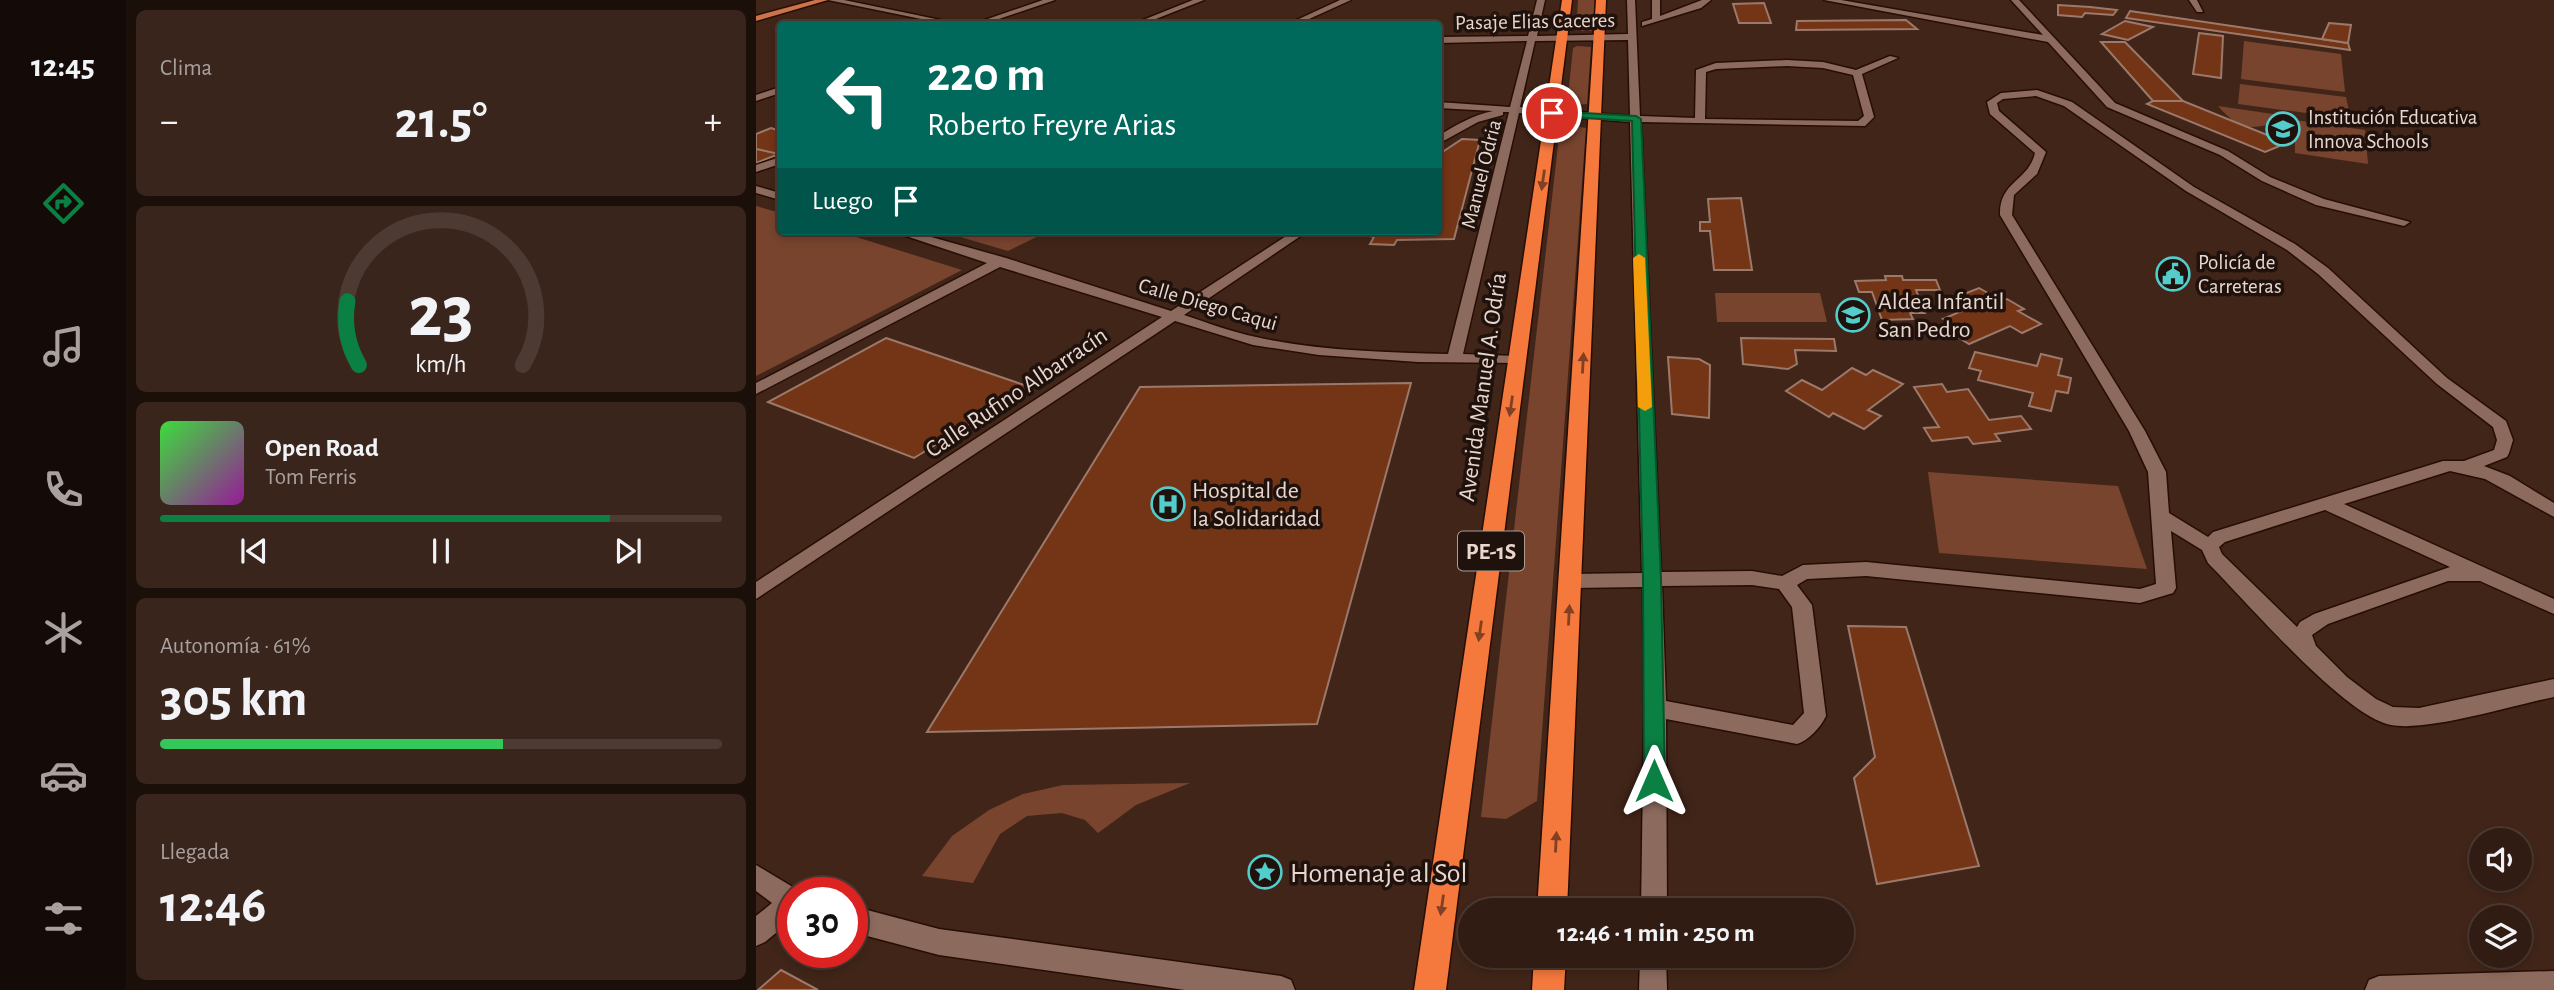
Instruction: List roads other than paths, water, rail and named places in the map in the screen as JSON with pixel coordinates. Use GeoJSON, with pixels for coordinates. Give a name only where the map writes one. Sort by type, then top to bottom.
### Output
{"type":"FeatureCollection","features":[{"type":"Feature","properties":{"kind":"highway","name":"Avenida Manuel A. Odría"},"geometry":{"type":"LineString","coordinates":[[1430,990],[1567,0]]}},
{"type":"Feature","properties":{"kind":"highway"},"geometry":{"type":"LineString","coordinates":[[1553,898],[1597,117],[1601,0]]}},
{"type":"Feature","properties":{"kind":"highway"},"geometry":{"type":"LineString","coordinates":[[1548,990],[1549,968]]}},
{"type":"Feature","properties":{"kind":"main road"},"geometry":{"type":"LineString","coordinates":[[756,19],[824,0]]}},
{"type":"Feature","properties":{"kind":"street"},"geometry":{"type":"LineString","coordinates":[[832,0],[940,21]]}},
{"type":"Feature","properties":{"kind":"street"},"geometry":{"type":"LineString","coordinates":[[986,21],[1051,0]]}},
{"type":"Feature","properties":{"kind":"street"},"geometry":{"type":"LineString","coordinates":[[1145,21],[1200,0]]}},
{"type":"Feature","properties":{"kind":"street"},"geometry":{"type":"LineString","coordinates":[[1301,20],[1347,0]]}},
{"type":"Feature","properties":{"kind":"street","name":"Manuel Odria"},"geometry":{"type":"LineString","coordinates":[[1455,357],[1541,0]]}},
{"type":"Feature","properties":{"kind":"street"},"geometry":{"type":"LineString","coordinates":[[1631,0],[1652,579],[1655,708],[1654,898]]}},
{"type":"Feature","properties":{"kind":"street"},"geometry":{"type":"LineString","coordinates":[[1656,0],[1656,20]]}},
{"type":"Feature","properties":{"kind":"street","name":"Pasaje Elias Caceres"},"geometry":{"type":"LineString","coordinates":[[1442,40],[1600,38],[1632,32],[1707,0]]}},
{"type":"Feature","properties":{"kind":"street"},"geometry":{"type":"LineString","coordinates":[[1828,0],[2048,39]]}},
{"type":"Feature","properties":{"kind":"street"},"geometry":{"type":"LineString","coordinates":[[1883,0],[1887,11]]}},
{"type":"Feature","properties":{"kind":"street"},"geometry":{"type":"LineString","coordinates":[[2015,0],[2110,105],[2224,153],[2266,179],[2320,202],[2404,222]]}},
{"type":"Feature","properties":{"kind":"street"},"geometry":{"type":"LineString","coordinates":[[2193,0],[2200,10]]}},
{"type":"Feature","properties":{"kind":"street"},"geometry":{"type":"LineString","coordinates":[[1301,20],[1308,21]]}},
{"type":"Feature","properties":{"kind":"street"},"geometry":{"type":"LineString","coordinates":[[1700,121],[1701,70],[1705,67],[1816,64],[1832,65],[1857,73],[1893,58]]}},
{"type":"Feature","properties":{"kind":"street"},"geometry":{"type":"LineString","coordinates":[[1442,105],[1636,119],[1861,124],[1869,117],[1857,73]]}},
{"type":"Feature","properties":{"kind":"street"},"geometry":{"type":"LineString","coordinates":[[756,98],[777,91]]}},
{"type":"Feature","properties":{"kind":"street"},"geometry":{"type":"LineString","coordinates":[[1570,582],[1752,578],[1785,583],[1803,572],[1866,569],[2140,596],[2154,594],[2166,588],[2157,472],[2137,431],[2006,215],[2004,201],[2007,192],[2035,170],[2040,152],[1994,112],[1992,102],[2001,96],[2037,93],[2068,104],[2190,189],[2291,247],[2323,271],[2442,382],[2500,425],[2505,440],[2501,453],[2468,466]]}},
{"type":"Feature","properties":{"kind":"street"},"geometry":{"type":"LineString","coordinates":[[1442,139],[1487,114],[1516,110]]}},
{"type":"Feature","properties":{"kind":"street"},"geometry":{"type":"LineString","coordinates":[[756,169],[777,161]]}},
{"type":"Feature","properties":{"kind":"street"},"geometry":{"type":"LineString","coordinates":[[756,190],[777,196]]}},
{"type":"Feature","properties":{"kind":"street","name":"Calle Diego Caqui"},"geometry":{"type":"LineString","coordinates":[[911,235],[1253,341],[1298,350],[1366,355],[1517,360]]}},
{"type":"Feature","properties":{"kind":"street","name":"Calle Rufino Albarracín"},"geometry":{"type":"LineString","coordinates":[[756,592],[1296,235]]}},
{"type":"Feature","properties":{"kind":"street"},"geometry":{"type":"LineString","coordinates":[[756,389],[1001,261]]}},
{"type":"Feature","properties":{"kind":"street"},"geometry":{"type":"LineString","coordinates":[[2209,546],[2219,537],[2449,466],[2468,466],[2501,477],[2554,510]]}},
{"type":"Feature","properties":{"kind":"street"},"geometry":{"type":"LineString","coordinates":[[2326,503],[2554,607]]}},
{"type":"Feature","properties":{"kind":"street"},"geometry":{"type":"LineString","coordinates":[[2159,515],[2209,546],[2215,558],[2307,650],[2368,705],[2391,716],[2419,717],[2554,688]]}},
{"type":"Feature","properties":{"kind":"street"},"geometry":{"type":"LineString","coordinates":[[2439,555],[2451,564],[2452,570],[2447,574]]}},
{"type":"Feature","properties":{"kind":"street"},"geometry":{"type":"LineString","coordinates":[[2307,650],[2302,635],[2307,627],[2321,619],[2447,574],[2465,573],[2498,582]]}},
{"type":"Feature","properties":{"kind":"street"},"geometry":{"type":"LineString","coordinates":[[1655,708],[1797,735],[1815,716],[1802,605],[1785,583]]}},
{"type":"Feature","properties":{"kind":"street"},"geometry":{"type":"LineString","coordinates":[[2263,606],[2286,617],[2321,619]]}},
{"type":"Feature","properties":{"kind":"street"},"geometry":{"type":"LineString","coordinates":[[756,877],[777,891]]}},
{"type":"Feature","properties":{"kind":"street"},"geometry":{"type":"LineString","coordinates":[[756,933],[777,915]]}},
{"type":"Feature","properties":{"kind":"street"},"geometry":{"type":"LineString","coordinates":[[868,923],[939,942],[1026,953],[1138,981],[1281,990]]}},
{"type":"Feature","properties":{"kind":"street"},"geometry":{"type":"LineString","coordinates":[[1653,968],[1653,990]]}},
{"type":"Feature","properties":{"kind":"street"},"geometry":{"type":"LineString","coordinates":[[2379,990],[2554,984]]}},
{"type":"Feature","properties":{"kind":"place","name":"Institución Educativa Innova Schools"},"geometry":{"type":"Point","coordinates":[2283,129]}},
{"type":"Feature","properties":{"kind":"place","name":"Policía de Carreteras"},"geometry":{"type":"Point","coordinates":[2173,274]}},
{"type":"Feature","properties":{"kind":"place","name":"Aldea Infantil San Pedro"},"geometry":{"type":"Point","coordinates":[1853,315]}},
{"type":"Feature","properties":{"kind":"place","name":"Hospital de la Solidaridad"},"geometry":{"type":"Point","coordinates":[1168,504]}},
{"type":"Feature","properties":{"kind":"place","name":"Homenaje al Sol"},"geometry":{"type":"Point","coordinates":[1265,872]}}]}
